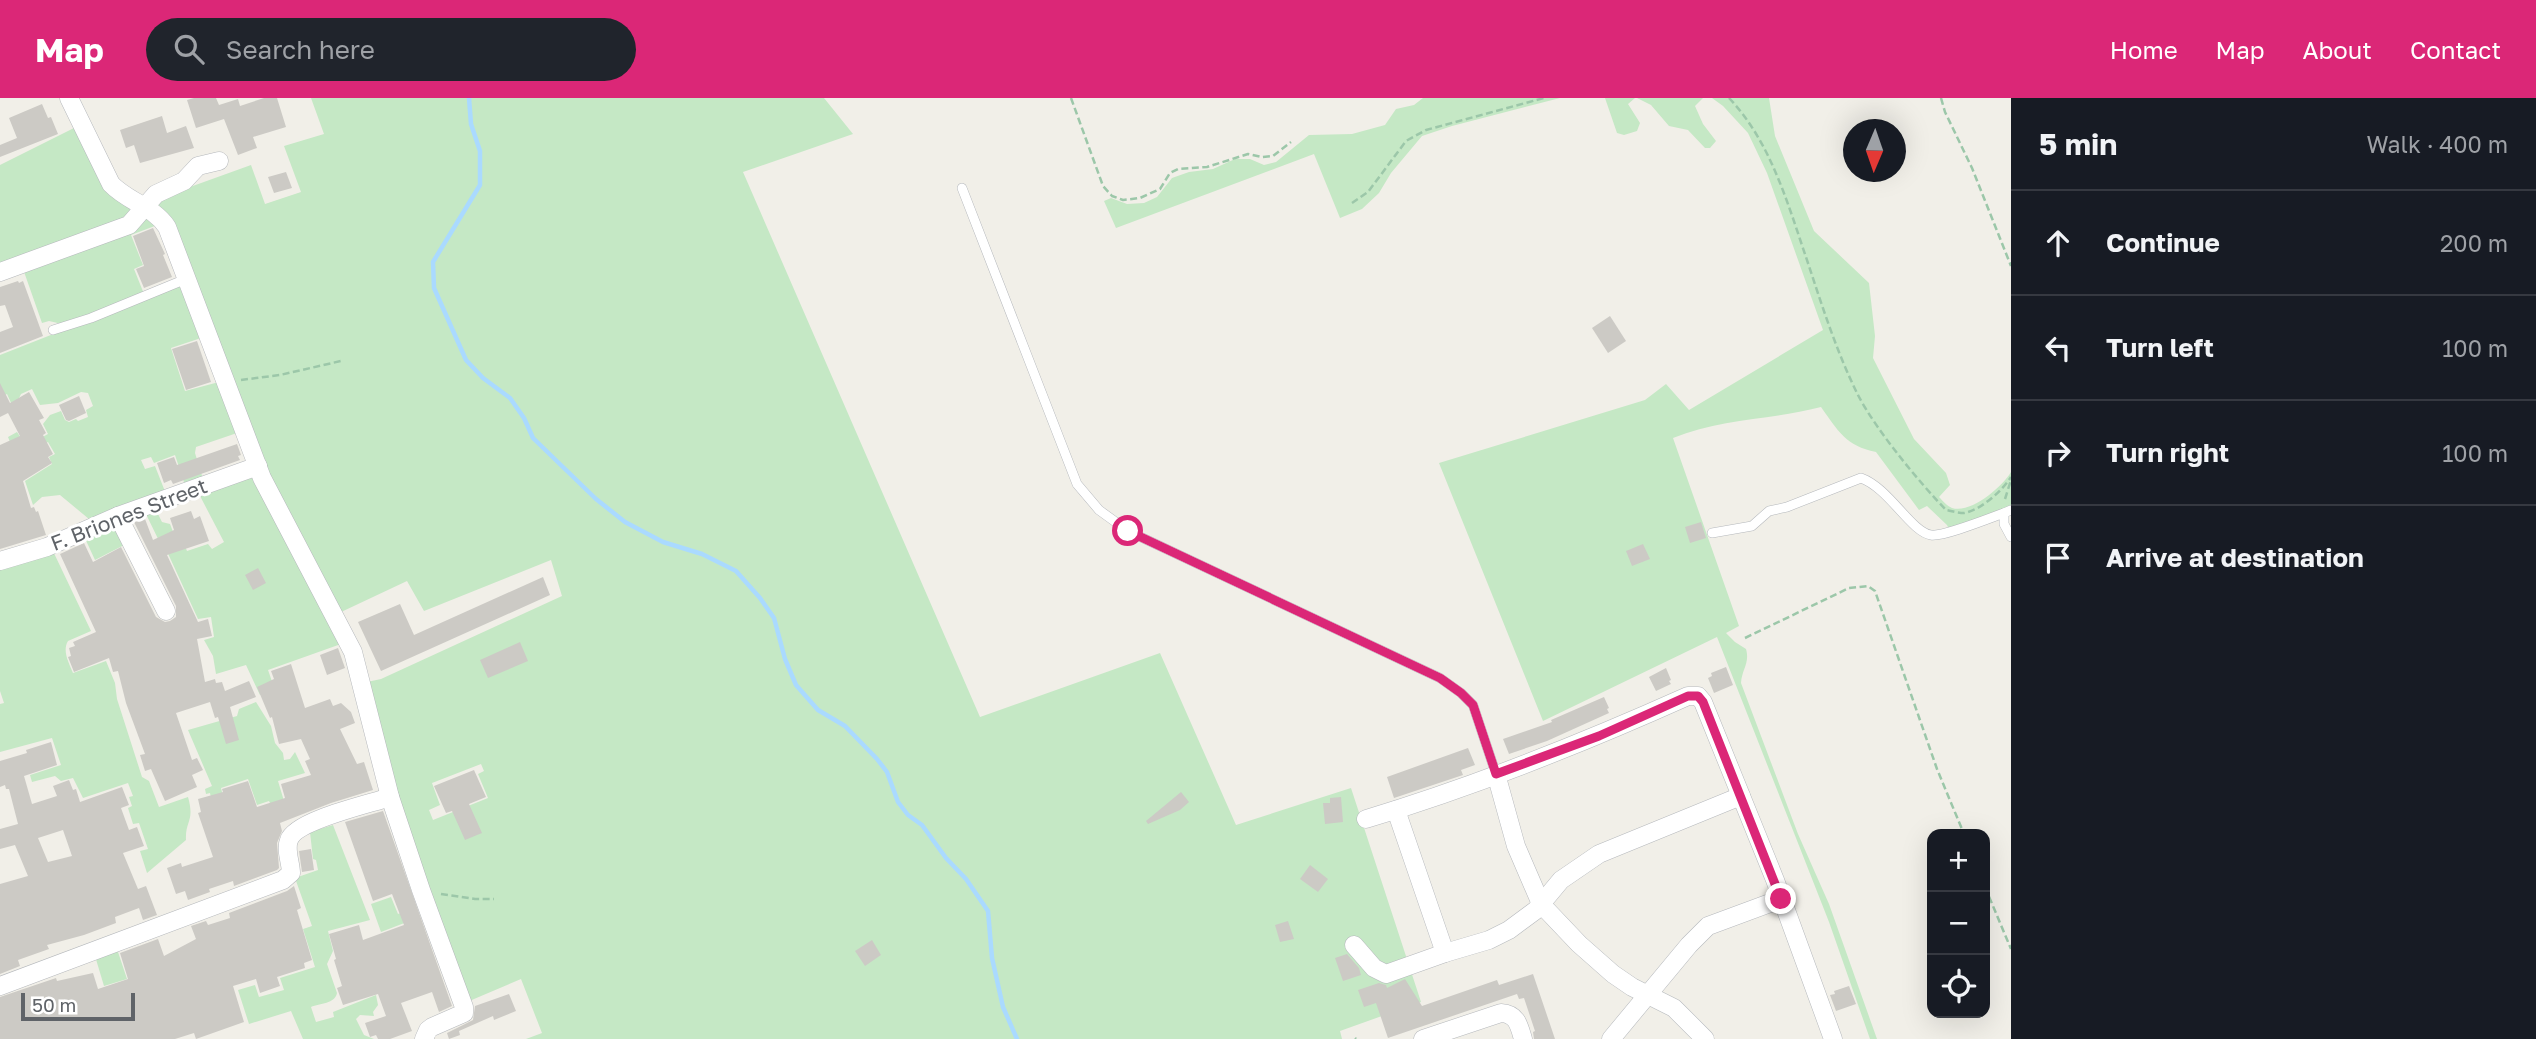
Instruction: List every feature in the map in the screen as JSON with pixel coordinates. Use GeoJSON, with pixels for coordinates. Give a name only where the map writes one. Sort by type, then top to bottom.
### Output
{"type":"FeatureCollection","features":[{"type":"Feature","properties":{"kind":"street"},"geometry":{"type":"LineString","coordinates":[[69,98],[111,184],[122,194],[155,213],[167,228],[258,466],[353,652],[390,797],[464,1010],[461,1015],[428,1030],[424,1039]]}},
{"type":"Feature","properties":{"kind":"street"},"geometry":{"type":"LineString","coordinates":[[0,272],[129,225],[156,194],[184,181],[198,166],[219,161]]}},
{"type":"Feature","properties":{"kind":"street","name":"F. Briones Street"},"geometry":{"type":"LineString","coordinates":[[0,561],[47,547],[118,516],[258,466]]}},
{"type":"Feature","properties":{"kind":"street"},"geometry":{"type":"LineString","coordinates":[[118,516],[166,611]]}},
{"type":"Feature","properties":{"kind":"street"},"geometry":{"type":"LineString","coordinates":[[1366,819],[1589,740],[1693,694],[1698,696],[1703,702],[1741,796],[1833,1039]]}},
{"type":"Feature","properties":{"kind":"street"},"geometry":{"type":"LineString","coordinates":[[1496,774],[1516,846],[1541,904],[1579,944],[1614,974],[1682,1013],[1705,1039]]}},
{"type":"Feature","properties":{"kind":"street"},"geometry":{"type":"LineString","coordinates":[[1354,945],[1374,968],[1386,974],[1498,936],[1541,904],[1561,880],[1599,854],[1741,796]]}},
{"type":"Feature","properties":{"kind":"street"},"geometry":{"type":"LineString","coordinates":[[0,986],[283,880],[291,873],[288,841],[295,832],[311,823],[390,797]]}},
{"type":"Feature","properties":{"kind":"street"},"geometry":{"type":"LineString","coordinates":[[1396,810],[1445,953]]}},
{"type":"Feature","properties":{"kind":"street"},"geometry":{"type":"LineString","coordinates":[[1611,1039],[1689,944],[1708,926],[1781,899]]}},
{"type":"Feature","properties":{"kind":"street"},"geometry":{"type":"LineString","coordinates":[[1423,1039],[1501,1013],[1509,1013],[1514,1017],[1523,1039]]}},
{"type":"Feature","properties":{"kind":"lane"},"geometry":{"type":"LineString","coordinates":[[962,188],[1077,484],[1099,510],[1128,531],[1440,678],[1473,705],[1496,774]]}},
{"type":"Feature","properties":{"kind":"lane"},"geometry":{"type":"LineString","coordinates":[[53,330],[187,279]]}},
{"type":"Feature","properties":{"kind":"lane"},"geometry":{"type":"LineString","coordinates":[[1712,533],[1752,526],[1769,511],[1787,507],[1861,478],[1887,495],[1919,530],[1931,535],[1943,534],[2007,512]]}},
{"type":"Feature","properties":{"kind":"lane"},"geometry":{"type":"LineString","coordinates":[[2007,512],[2004,524],[2011,537]]}},
{"type":"Feature","properties":{"kind":"path"},"geometry":{"type":"LineString","coordinates":[[1071,98],[1103,186],[1112,196],[1123,200],[1153,194],[1160,189],[1170,173],[1178,169],[1207,167],[1248,154],[1273,156],[1292,142]]}},
{"type":"Feature","properties":{"kind":"path"},"geometry":{"type":"LineString","coordinates":[[1352,203],[1368,192],[1406,141],[1426,130],[1544,98]]}},
{"type":"Feature","properties":{"kind":"path"},"geometry":{"type":"LineString","coordinates":[[1729,98],[1744,113],[1773,166],[1859,397],[1886,437],[1946,510],[1968,512],[1993,497],[2011,478]]}},
{"type":"Feature","properties":{"kind":"path"},"geometry":{"type":"LineString","coordinates":[[1941,98],[2011,266]]}},
{"type":"Feature","properties":{"kind":"path"},"geometry":{"type":"LineString","coordinates":[[225,382],[280,375],[341,361]]}},
{"type":"Feature","properties":{"kind":"path"},"geometry":{"type":"LineString","coordinates":[[2007,512],[2005,496],[2011,478]]}},
{"type":"Feature","properties":{"kind":"path"},"geometry":{"type":"LineString","coordinates":[[1745,638],[1849,588],[1868,586],[1875,591],[1937,769],[1962,829]]}},
{"type":"Feature","properties":{"kind":"path"},"geometry":{"type":"LineString","coordinates":[[421,890],[467,898],[494,899]]}},
{"type":"Feature","properties":{"kind":"path"},"geometry":{"type":"LineString","coordinates":[[1987,892],[2011,949]]}},
{"type":"Feature","properties":{"kind":"green space"},"geometry":{"type":"Polygon","coordinates":[[[311,98],[824,98],[853,134],[743,172],[980,717],[1160,653],[1236,825],[1351,788],[1421,1002],[1340,1031],[1342,1039],[526,1039],[542,1033],[521,979],[467,1002],[398,810],[367,682],[381,679],[562,596],[551,560],[424,611],[407,581],[339,613],[283,508],[154,200],[251,165],[265,204],[301,192],[284,146],[324,134],[311,98]],[[481,764],[432,783],[440,805],[429,810],[433,820],[488,798],[478,774],[484,771],[481,764]]]}},
{"type":"Feature","properties":{"kind":"green space"},"geometry":{"type":"Polygon","coordinates":[[[1423,98],[1560,98],[1422,136],[1391,173],[1379,193],[1362,209],[1340,218],[1314,154],[1116,228],[1104,201],[1111,198],[1127,204],[1144,203],[1157,197],[1172,178],[1189,172],[1213,169],[1235,159],[1250,159],[1264,165],[1276,162],[1309,135],[1352,134],[1385,125],[1396,109],[1414,105],[1423,98]]]}},
{"type":"Feature","properties":{"kind":"green space"},"geometry":{"type":"Polygon","coordinates":[[[1605,98],[1635,98],[1628,104],[1640,123],[1637,131],[1624,135],[1617,133],[1605,98]]]}},
{"type":"Feature","properties":{"kind":"green space"},"geometry":{"type":"Polygon","coordinates":[[[1637,98],[1703,98],[1695,106],[1703,124],[1716,141],[1710,148],[1705,148],[1688,130],[1669,126],[1651,105],[1637,98]]]}},
{"type":"Feature","properties":{"kind":"green space"},"geometry":{"type":"Polygon","coordinates":[[[1712,98],[1769,98],[1775,136],[1814,231],[1869,283],[1875,336],[1873,358],[1914,439],[1946,473],[1950,485],[1939,497],[1952,508],[1968,507],[1993,492],[2011,472],[2011,513],[1952,536],[1947,525],[1927,506],[1919,510],[1876,452],[1850,441],[1821,407],[1728,423],[1673,438],[1739,626],[1726,633],[1746,649],[1747,658],[1741,683],[1798,834],[1829,904],[1877,1039],[1870,1039],[1829,922],[1717,637],[1543,721],[1439,463],[1645,400],[1666,384],[1689,410],[1823,330],[1767,173],[1748,133],[1712,98]]]}},
{"type":"Feature","properties":{"kind":"green space"},"geometry":{"type":"Polygon","coordinates":[[[74,128],[129,203],[133,214],[0,270],[0,165],[74,128]]]}},
{"type":"Feature","properties":{"kind":"green space"},"geometry":{"type":"Polygon","coordinates":[[[144,217],[160,224],[131,235],[143,265],[134,269],[144,294],[62,324],[49,321],[42,323],[22,266],[144,217]]]}},
{"type":"Feature","properties":{"kind":"green space"},"geometry":{"type":"Polygon","coordinates":[[[183,283],[204,337],[171,348],[185,391],[219,382],[237,433],[196,447],[195,453],[204,482],[186,488],[175,455],[154,463],[151,457],[141,460],[145,469],[155,466],[166,494],[89,519],[60,495],[42,497],[33,505],[25,481],[52,464],[49,457],[55,454],[48,442],[17,459],[8,437],[17,432],[21,438],[35,441],[48,434],[43,424],[50,415],[61,411],[65,420],[78,421],[88,417],[86,410],[93,406],[88,393],[81,392],[58,403],[40,405],[32,389],[21,394],[16,404],[12,405],[7,394],[0,398],[0,355],[183,283]]]}},
{"type":"Feature","properties":{"kind":"green space"},"geometry":{"type":"Polygon","coordinates":[[[252,474],[341,644],[268,670],[275,690],[260,695],[246,665],[216,674],[213,656],[204,640],[214,637],[211,617],[198,619],[165,547],[161,545],[145,512],[155,508],[162,522],[170,524],[177,542],[183,541],[187,551],[208,544],[212,549],[224,542],[199,494],[252,474]]]}},
{"type":"Feature","properties":{"kind":"green space"},"geometry":{"type":"Polygon","coordinates":[[[113,521],[128,543],[95,560],[83,534],[113,521]]]}},
{"type":"Feature","properties":{"kind":"green space"},"geometry":{"type":"Polygon","coordinates":[[[52,549],[91,631],[68,641],[66,645],[73,673],[106,661],[142,777],[149,781],[159,807],[188,797],[190,816],[186,840],[147,873],[140,851],[148,849],[139,823],[133,824],[128,808],[132,806],[129,797],[133,796],[128,783],[83,798],[73,778],[61,781],[55,776],[32,782],[30,775],[61,765],[52,738],[0,752],[0,704],[4,703],[0,691],[0,565],[52,549]]]}},
{"type":"Feature","properties":{"kind":"green space"},"geometry":{"type":"Polygon","coordinates":[[[256,702],[271,726],[275,743],[283,753],[284,760],[290,759],[295,752],[305,773],[278,781],[284,801],[271,805],[269,801],[257,805],[248,779],[221,788],[225,804],[213,808],[210,793],[206,794],[205,789],[212,786],[188,730],[237,716],[239,709],[256,702]]]}},
{"type":"Feature","properties":{"kind":"green space"},"geometry":{"type":"Polygon","coordinates":[[[333,825],[370,920],[328,931],[333,951],[327,964],[337,993],[330,1001],[311,1007],[316,1022],[334,1017],[333,1012],[376,995],[378,1005],[373,1012],[374,1016],[360,1015],[356,1019],[364,1035],[374,1039],[303,1039],[291,1011],[249,1024],[238,990],[255,985],[259,997],[284,990],[280,978],[315,967],[303,929],[312,926],[295,878],[318,870],[316,860],[313,859],[310,832],[333,825]]]}},
{"type":"Feature","properties":{"kind":"green space"},"geometry":{"type":"Polygon","coordinates":[[[391,897],[398,914],[403,912],[407,922],[381,932],[371,904],[391,897]]]}},
{"type":"Feature","properties":{"kind":"green space"},"geometry":{"type":"Polygon","coordinates":[[[117,949],[127,979],[104,986],[95,956],[117,949]]]}},
{"type":"Feature","properties":{"kind":"building"},"geometry":{"type":"Polygon","coordinates":[[[216,98],[219,105],[238,99],[240,106],[264,98],[277,98],[286,127],[253,137],[257,148],[238,155],[224,119],[196,128],[187,100],[216,98]]]}},
{"type":"Feature","properties":{"kind":"building"},"geometry":{"type":"Polygon","coordinates":[[[42,104],[58,134],[0,157],[0,145],[17,138],[9,118],[42,104]]]}},
{"type":"Feature","properties":{"kind":"building"},"geometry":{"type":"Polygon","coordinates":[[[162,116],[167,133],[186,126],[194,148],[140,163],[134,145],[126,148],[120,130],[162,116]]]}},
{"type":"Feature","properties":{"kind":"building"},"geometry":{"type":"Polygon","coordinates":[[[286,172],[292,188],[274,193],[268,177],[286,172]]]}},
{"type":"Feature","properties":{"kind":"building"},"geometry":{"type":"Polygon","coordinates":[[[153,228],[172,277],[144,288],[136,269],[144,266],[133,236],[153,228]]]}},
{"type":"Feature","properties":{"kind":"building"},"geometry":{"type":"Polygon","coordinates":[[[23,281],[43,336],[0,353],[0,332],[13,327],[5,305],[0,306],[0,287],[23,281]]]}},
{"type":"Feature","properties":{"kind":"building"},"geometry":{"type":"Polygon","coordinates":[[[1610,316],[1626,341],[1608,353],[1592,328],[1610,316]]]}},
{"type":"Feature","properties":{"kind":"building"},"geometry":{"type":"Polygon","coordinates":[[[197,341],[211,382],[186,390],[172,349],[197,341]]]}},
{"type":"Feature","properties":{"kind":"building"},"geometry":{"type":"Polygon","coordinates":[[[0,383],[10,403],[29,392],[44,418],[39,420],[53,454],[48,457],[52,463],[23,481],[31,508],[34,507],[36,512],[38,511],[46,535],[0,549],[0,445],[20,436],[8,413],[0,417],[0,383]]]}},
{"type":"Feature","properties":{"kind":"building"},"geometry":{"type":"Polygon","coordinates":[[[79,396],[86,413],[66,420],[59,405],[79,396]]]}},
{"type":"Feature","properties":{"kind":"building"},"geometry":{"type":"Polygon","coordinates":[[[237,444],[240,460],[173,484],[171,480],[164,483],[157,463],[174,457],[177,465],[237,444]]]}},
{"type":"Feature","properties":{"kind":"building"},"geometry":{"type":"Polygon","coordinates":[[[191,511],[194,519],[200,516],[209,541],[167,555],[198,622],[208,619],[212,636],[197,639],[205,682],[215,679],[216,683],[222,682],[225,691],[249,681],[256,697],[230,707],[239,740],[226,744],[218,717],[215,718],[210,702],[176,713],[192,760],[197,758],[203,770],[192,775],[197,787],[165,801],[151,769],[145,771],[140,755],[145,754],[126,703],[118,671],[113,672],[109,658],[74,672],[68,657],[71,656],[69,648],[75,646],[73,642],[96,632],[60,554],[84,543],[93,562],[121,547],[156,617],[165,622],[170,621],[176,617],[176,606],[134,522],[145,519],[153,540],[174,530],[170,518],[191,511]]]}},
{"type":"Feature","properties":{"kind":"building"},"geometry":{"type":"Polygon","coordinates":[[[1701,522],[1706,538],[1690,543],[1685,527],[1701,522]]]}},
{"type":"Feature","properties":{"kind":"building"},"geometry":{"type":"Polygon","coordinates":[[[1643,544],[1650,559],[1632,566],[1626,551],[1643,544]]]}},
{"type":"Feature","properties":{"kind":"building"},"geometry":{"type":"Polygon","coordinates":[[[258,568],[266,583],[253,590],[245,575],[258,568]]]}},
{"type":"Feature","properties":{"kind":"building"},"geometry":{"type":"Polygon","coordinates":[[[543,577],[550,595],[381,671],[358,622],[400,604],[414,635],[543,577]]]}},
{"type":"Feature","properties":{"kind":"building"},"geometry":{"type":"Polygon","coordinates":[[[520,642],[528,661],[488,678],[480,660],[520,642]]]}},
{"type":"Feature","properties":{"kind":"building"},"geometry":{"type":"Polygon","coordinates":[[[338,648],[345,668],[327,675],[320,655],[338,648]]]}},
{"type":"Feature","properties":{"kind":"building"},"geometry":{"type":"Polygon","coordinates":[[[291,664],[305,708],[330,699],[333,706],[341,703],[351,712],[355,723],[340,729],[357,764],[364,762],[373,790],[280,823],[282,831],[277,843],[277,870],[234,886],[233,881],[209,889],[210,892],[188,900],[185,891],[176,894],[167,868],[181,863],[182,867],[213,857],[198,813],[201,812],[198,799],[248,781],[257,807],[285,798],[281,784],[311,775],[305,761],[310,759],[301,739],[279,744],[272,717],[270,718],[257,687],[274,679],[271,671],[291,664]]]}},
{"type":"Feature","properties":{"kind":"building"},"geometry":{"type":"Polygon","coordinates":[[[1726,667],[1733,685],[1714,693],[1708,678],[1712,676],[1711,673],[1726,667]]]}},
{"type":"Feature","properties":{"kind":"building"},"geometry":{"type":"Polygon","coordinates":[[[1666,668],[1671,684],[1656,691],[1649,677],[1666,668]]]}},
{"type":"Feature","properties":{"kind":"building"},"geometry":{"type":"Polygon","coordinates":[[[1604,697],[1609,713],[1547,741],[1509,754],[1503,739],[1552,722],[1551,720],[1604,697]]]}},
{"type":"Feature","properties":{"kind":"building"},"geometry":{"type":"Polygon","coordinates":[[[51,742],[57,765],[24,776],[32,804],[57,796],[53,786],[69,780],[73,790],[76,789],[80,802],[122,787],[129,805],[121,808],[129,830],[137,827],[144,846],[123,853],[138,889],[146,886],[157,915],[143,920],[139,908],[115,917],[116,923],[47,945],[49,949],[18,960],[20,966],[0,974],[0,884],[28,876],[15,845],[0,849],[0,829],[18,824],[9,789],[6,789],[5,785],[0,787],[0,761],[27,753],[26,750],[51,742]],[[63,830],[38,838],[48,862],[72,856],[63,830]]]}},
{"type":"Feature","properties":{"kind":"building"},"geometry":{"type":"Polygon","coordinates":[[[1468,748],[1475,765],[1461,770],[1463,775],[1394,798],[1387,777],[1468,748]]]}},
{"type":"Feature","properties":{"kind":"building"},"geometry":{"type":"Polygon","coordinates":[[[474,770],[486,797],[469,804],[482,833],[465,840],[452,811],[446,813],[434,786],[474,770]]]}},
{"type":"Feature","properties":{"kind":"building"},"geometry":{"type":"Polygon","coordinates":[[[1181,792],[1189,802],[1180,810],[1148,824],[1146,821],[1181,792]]]}},
{"type":"Feature","properties":{"kind":"building"},"geometry":{"type":"Polygon","coordinates":[[[1341,797],[1343,822],[1325,824],[1323,803],[1330,803],[1330,798],[1341,797]]]}},
{"type":"Feature","properties":{"kind":"building"},"geometry":{"type":"Polygon","coordinates":[[[383,811],[452,1006],[439,1012],[432,992],[401,1003],[412,1031],[390,1039],[378,1039],[376,1035],[370,1037],[365,1023],[386,1016],[378,994],[343,1005],[337,988],[342,986],[329,934],[359,925],[363,940],[404,925],[392,894],[373,901],[345,822],[383,811]]]}},
{"type":"Feature","properties":{"kind":"building"},"geometry":{"type":"Polygon","coordinates":[[[311,849],[314,870],[302,872],[299,851],[311,849]]]}},
{"type":"Feature","properties":{"kind":"building"},"geometry":{"type":"Polygon","coordinates":[[[1310,865],[1328,879],[1318,892],[1300,879],[1310,865]]]}},
{"type":"Feature","properties":{"kind":"building"},"geometry":{"type":"Polygon","coordinates":[[[294,886],[301,908],[297,910],[312,960],[304,963],[305,968],[277,977],[280,986],[260,993],[256,979],[233,986],[244,1022],[196,1039],[194,1033],[175,1039],[0,1039],[0,997],[56,978],[57,981],[93,973],[98,989],[128,979],[120,953],[158,939],[164,956],[196,939],[191,926],[206,921],[208,925],[230,918],[229,913],[294,886]]]}},
{"type":"Feature","properties":{"kind":"building"},"geometry":{"type":"Polygon","coordinates":[[[1288,921],[1294,939],[1280,942],[1275,925],[1288,921]]]}},
{"type":"Feature","properties":{"kind":"building"},"geometry":{"type":"Polygon","coordinates":[[[872,940],[881,955],[865,966],[855,951],[872,940]]]}},
{"type":"Feature","properties":{"kind":"building"},"geometry":{"type":"Polygon","coordinates":[[[1347,954],[1359,968],[1361,975],[1343,981],[1335,958],[1347,954]]]}},
{"type":"Feature","properties":{"kind":"building"},"geometry":{"type":"Polygon","coordinates":[[[1533,974],[1555,1039],[1534,1039],[1535,1031],[1524,998],[1519,999],[1517,994],[1388,1038],[1376,1003],[1364,1007],[1358,990],[1379,983],[1387,988],[1405,979],[1422,1006],[1497,980],[1499,985],[1533,974]]]}},
{"type":"Feature","properties":{"kind":"building"},"geometry":{"type":"Polygon","coordinates":[[[1849,986],[1856,1004],[1836,1011],[1830,995],[1849,986]]]}},
{"type":"Feature","properties":{"kind":"building"},"geometry":{"type":"Polygon","coordinates":[[[509,994],[516,1011],[494,1020],[493,1016],[459,1031],[460,1035],[449,1039],[447,1033],[473,1020],[475,1006],[509,994]]]}},
{"type":"Feature","properties":{"kind":"waterway"},"geometry":{"type":"LineString","coordinates":[[469,98],[471,124],[480,151],[480,185],[433,262],[434,288],[466,360],[483,378],[510,398],[524,418],[533,438],[596,499],[625,522],[663,542],[702,554],[736,571],[760,598],[774,618],[785,659],[796,685],[818,710],[845,726],[877,759],[887,772],[898,802],[908,815],[922,825],[988,911],[992,958],[1003,1007],[1017,1039]]}},
{"type":"Feature","properties":{"kind":"route"},"geometry":{"type":"LineString","coordinates":[[1128,531],[1440,678],[1473,705],[1496,774],[1599,736],[1693,694],[1702,698],[1781,899]]}}]}
